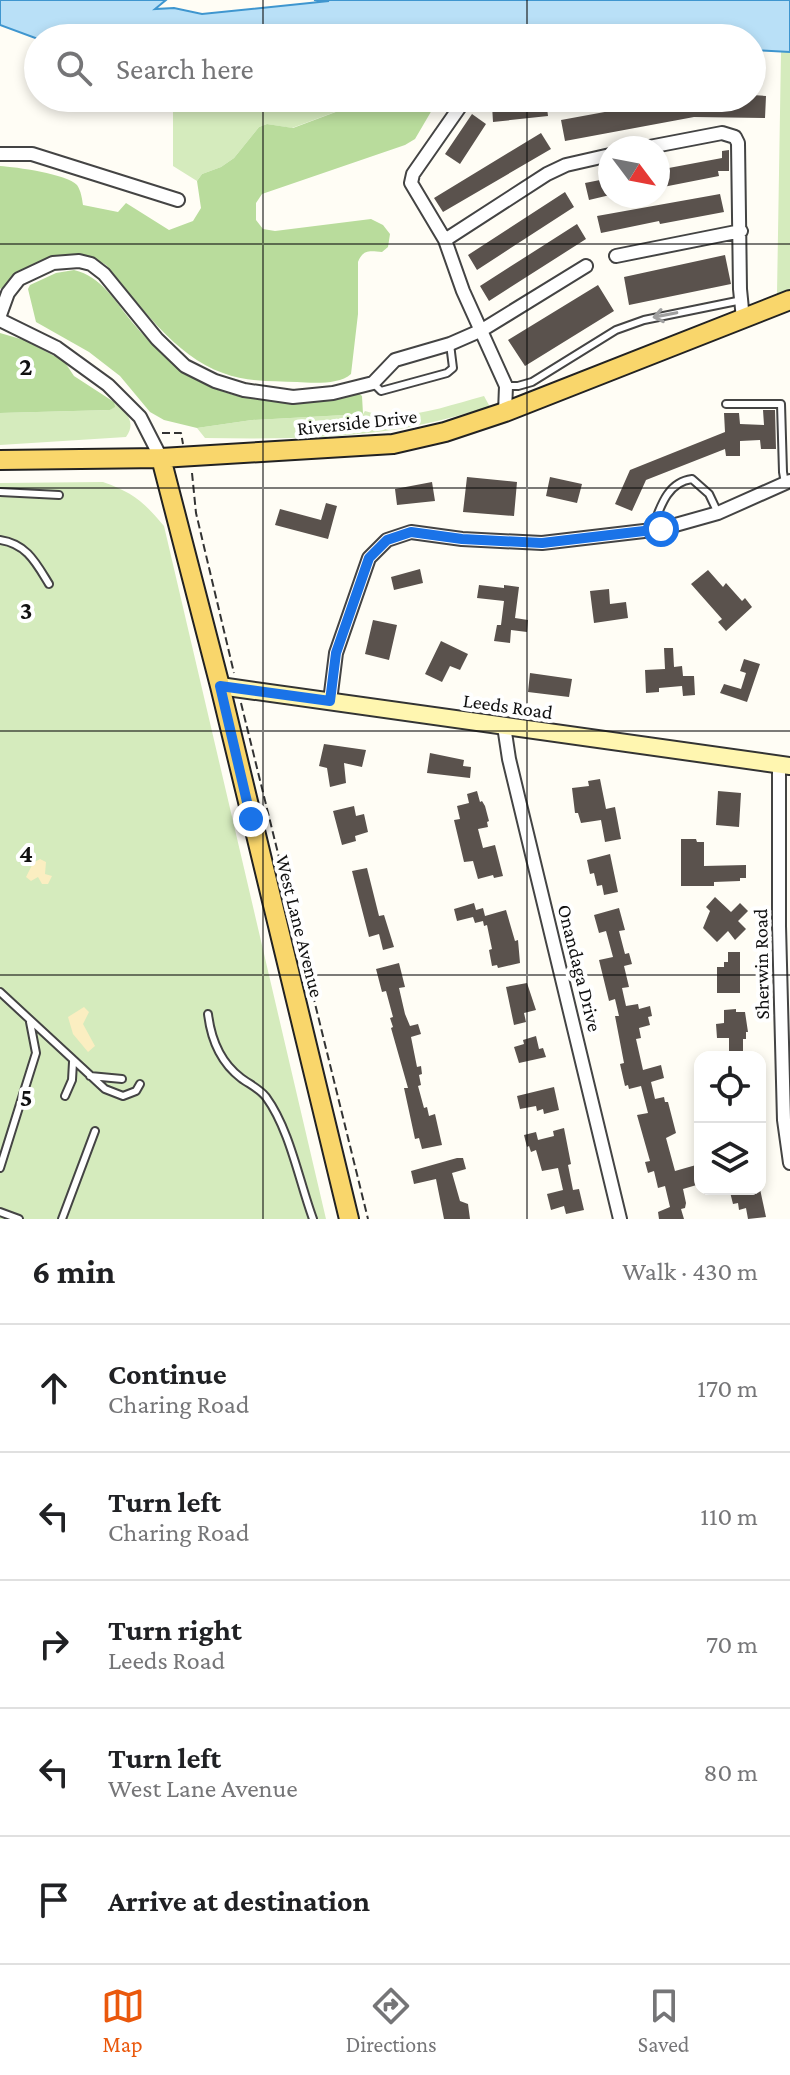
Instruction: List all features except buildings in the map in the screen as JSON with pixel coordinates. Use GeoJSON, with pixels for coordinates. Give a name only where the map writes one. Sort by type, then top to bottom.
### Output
{"type":"FeatureCollection","features":[{"type":"Feature","properties":{"kind":"main road","name":"Riverside Drive"},"geometry":{"type":"LineString","coordinates":[[0,460],[161,458],[393,444],[445,432],[505,412],[742,310],[790,300]]}},
{"type":"Feature","properties":{"kind":"main road","name":"West Lane Avenue"},"geometry":{"type":"LineString","coordinates":[[161,458],[229,687],[349,1219]]}},
{"type":"Feature","properties":{"kind":"street"},"geometry":{"type":"LineString","coordinates":[[456,112],[411,178],[412,187],[445,240],[463,291],[506,386],[505,412]]}},
{"type":"Feature","properties":{"kind":"street"},"geometry":{"type":"LineString","coordinates":[[670,143],[722,133],[735,137],[739,149],[742,310]]}},
{"type":"Feature","properties":{"kind":"street"},"geometry":{"type":"LineString","coordinates":[[0,154],[32,154],[178,200]]}},
{"type":"Feature","properties":{"kind":"street"},"geometry":{"type":"LineString","coordinates":[[445,240],[547,174],[566,165],[598,158]]}},
{"type":"Feature","properties":{"kind":"street"},"geometry":{"type":"LineString","coordinates":[[616,256],[741,231]]}},
{"type":"Feature","properties":{"kind":"street"},"geometry":{"type":"LineString","coordinates":[[161,458],[140,417],[108,385],[57,348],[0,318],[8,293],[19,279],[53,263],[79,261],[91,264],[104,274],[157,339],[185,366],[215,381],[244,390],[293,397],[333,393],[373,383],[395,360],[450,344],[482,330],[586,266]]}},
{"type":"Feature","properties":{"kind":"street"},"geometry":{"type":"LineString","coordinates":[[330,701],[336,653],[369,558],[387,540],[411,532],[462,539],[542,543],[680,526],[788,482]]}},
{"type":"Feature","properties":{"kind":"street","name":"Leeds Road"},"geometry":{"type":"LineString","coordinates":[[229,687],[785,765]]}},
{"type":"Feature","properties":{"kind":"street","name":"Onandaga Drive"},"geometry":{"type":"LineString","coordinates":[[504,726],[512,774],[620,1219]]}},
{"type":"Feature","properties":{"kind":"street","name":"Sherwin Road"},"geometry":{"type":"LineString","coordinates":[[785,765],[784,1120],[790,1163]]}},
{"type":"Feature","properties":{"kind":"lane"},"geometry":{"type":"LineString","coordinates":[[506,386],[532,382],[616,330],[630,325],[742,310]]}},
{"type":"Feature","properties":{"kind":"lane"},"geometry":{"type":"LineString","coordinates":[[373,383],[381,391],[447,373],[453,368],[450,344]]}},
{"type":"Feature","properties":{"kind":"lane"},"geometry":{"type":"LineString","coordinates":[[726,404],[781,404],[783,472],[788,482]]}},
{"type":"Feature","properties":{"kind":"lane"},"geometry":{"type":"LineString","coordinates":[[651,530],[669,490],[681,481],[692,479],[703,487],[718,513]]}},
{"type":"Feature","properties":{"kind":"lane"},"geometry":{"type":"LineString","coordinates":[[0,492],[59,495]]}},
{"type":"Feature","properties":{"kind":"lane"},"geometry":{"type":"LineString","coordinates":[[0,540],[18,544],[30,554],[49,584]]}},
{"type":"Feature","properties":{"kind":"lane"},"geometry":{"type":"LineString","coordinates":[[0,992],[105,1089],[123,1096],[136,1091],[140,1084]]}},
{"type":"Feature","properties":{"kind":"lane"},"geometry":{"type":"LineString","coordinates":[[208,1014],[215,1045],[232,1071],[264,1094],[274,1111],[301,1176],[313,1219]]}},
{"type":"Feature","properties":{"kind":"lane"},"geometry":{"type":"LineString","coordinates":[[0,1168],[36,1053],[29,1019]]}},
{"type":"Feature","properties":{"kind":"lane"},"geometry":{"type":"LineString","coordinates":[[65,1096],[72,1080],[73,1060]]}},
{"type":"Feature","properties":{"kind":"lane"},"geometry":{"type":"LineString","coordinates":[[90,1076],[122,1079]]}},
{"type":"Feature","properties":{"kind":"lane"},"geometry":{"type":"LineString","coordinates":[[62,1219],[95,1131]]}},
{"type":"Feature","properties":{"kind":"lane"},"geometry":{"type":"LineString","coordinates":[[0,1212],[19,1219]]}},
{"type":"Feature","properties":{"kind":"path"},"geometry":{"type":"LineString","coordinates":[[148,433],[181,433],[195,483],[196,513],[229,687],[368,1219]]}},
{"type":"Feature","properties":{"kind":"green space"},"geometry":{"type":"Polygon","coordinates":[[[781,52],[790,52],[790,289],[777,294],[781,52]]]}},
{"type":"Feature","properties":{"kind":"green space"},"geometry":{"type":"Polygon","coordinates":[[[173,112],[335,112],[292,128],[267,124],[259,127],[234,158],[202,174],[197,181],[173,166],[173,112]]]}},
{"type":"Feature","properties":{"kind":"green space"},"geometry":{"type":"Polygon","coordinates":[[[336,112],[431,112],[415,139],[405,145],[262,194],[256,203],[256,220],[263,229],[275,231],[371,219],[383,225],[390,234],[388,247],[382,252],[365,253],[358,262],[358,314],[351,374],[346,378],[318,383],[260,380],[232,376],[205,365],[158,327],[106,265],[92,258],[77,255],[50,259],[0,289],[0,166],[52,174],[71,181],[77,185],[83,205],[118,212],[126,203],[169,230],[193,221],[201,208],[197,181],[202,174],[234,158],[259,127],[267,124],[293,128],[336,112]]]}},
{"type":"Feature","properties":{"kind":"green space"},"geometry":{"type":"Polygon","coordinates":[[[74,270],[100,284],[157,349],[206,385],[259,400],[321,398],[357,392],[362,396],[363,414],[252,420],[197,428],[164,420],[150,412],[120,376],[89,352],[36,322],[28,289],[30,285],[56,273],[74,270]]]}},
{"type":"Feature","properties":{"kind":"green space"},"geometry":{"type":"Polygon","coordinates":[[[0,333],[24,340],[64,361],[74,376],[114,402],[115,407],[110,410],[0,413],[0,333]]]}},
{"type":"Feature","properties":{"kind":"green space"},"geometry":{"type":"Polygon","coordinates":[[[484,396],[490,407],[422,425],[351,435],[205,438],[197,428],[252,420],[363,414],[365,411],[410,414],[484,396]]]}},
{"type":"Feature","properties":{"kind":"green space"},"geometry":{"type":"Polygon","coordinates":[[[114,402],[130,422],[126,437],[0,445],[0,413],[110,410],[114,402]]]}},
{"type":"Feature","properties":{"kind":"green space"},"geometry":{"type":"Polygon","coordinates":[[[103,482],[137,499],[164,526],[326,1219],[0,1219],[0,483],[103,482]]]}},
{"type":"Feature","properties":{"kind":"sand"},"geometry":{"type":"Polygon","coordinates":[[[40,859],[46,862],[45,874],[52,876],[48,884],[42,884],[38,877],[31,881],[26,877],[33,863],[40,859]]]}},
{"type":"Feature","properties":{"kind":"sand"},"geometry":{"type":"Polygon","coordinates":[[[84,1007],[89,1012],[83,1024],[95,1046],[88,1052],[73,1034],[68,1017],[84,1007]]]}},
{"type":"Feature","properties":{"kind":"water"},"geometry":{"type":"Polygon","coordinates":[[[0,0],[166,0],[155,9],[174,8],[202,14],[329,1],[314,0],[790,0],[790,52],[766,51],[766,24],[24,24],[24,34],[0,25],[0,0]]]}},
{"type":"Feature","properties":{"kind":"route"},"geometry":{"type":"LineString","coordinates":[[251,819],[220,686],[330,701],[336,653],[369,558],[387,540],[411,532],[462,539],[542,543],[661,529]]}}]}
